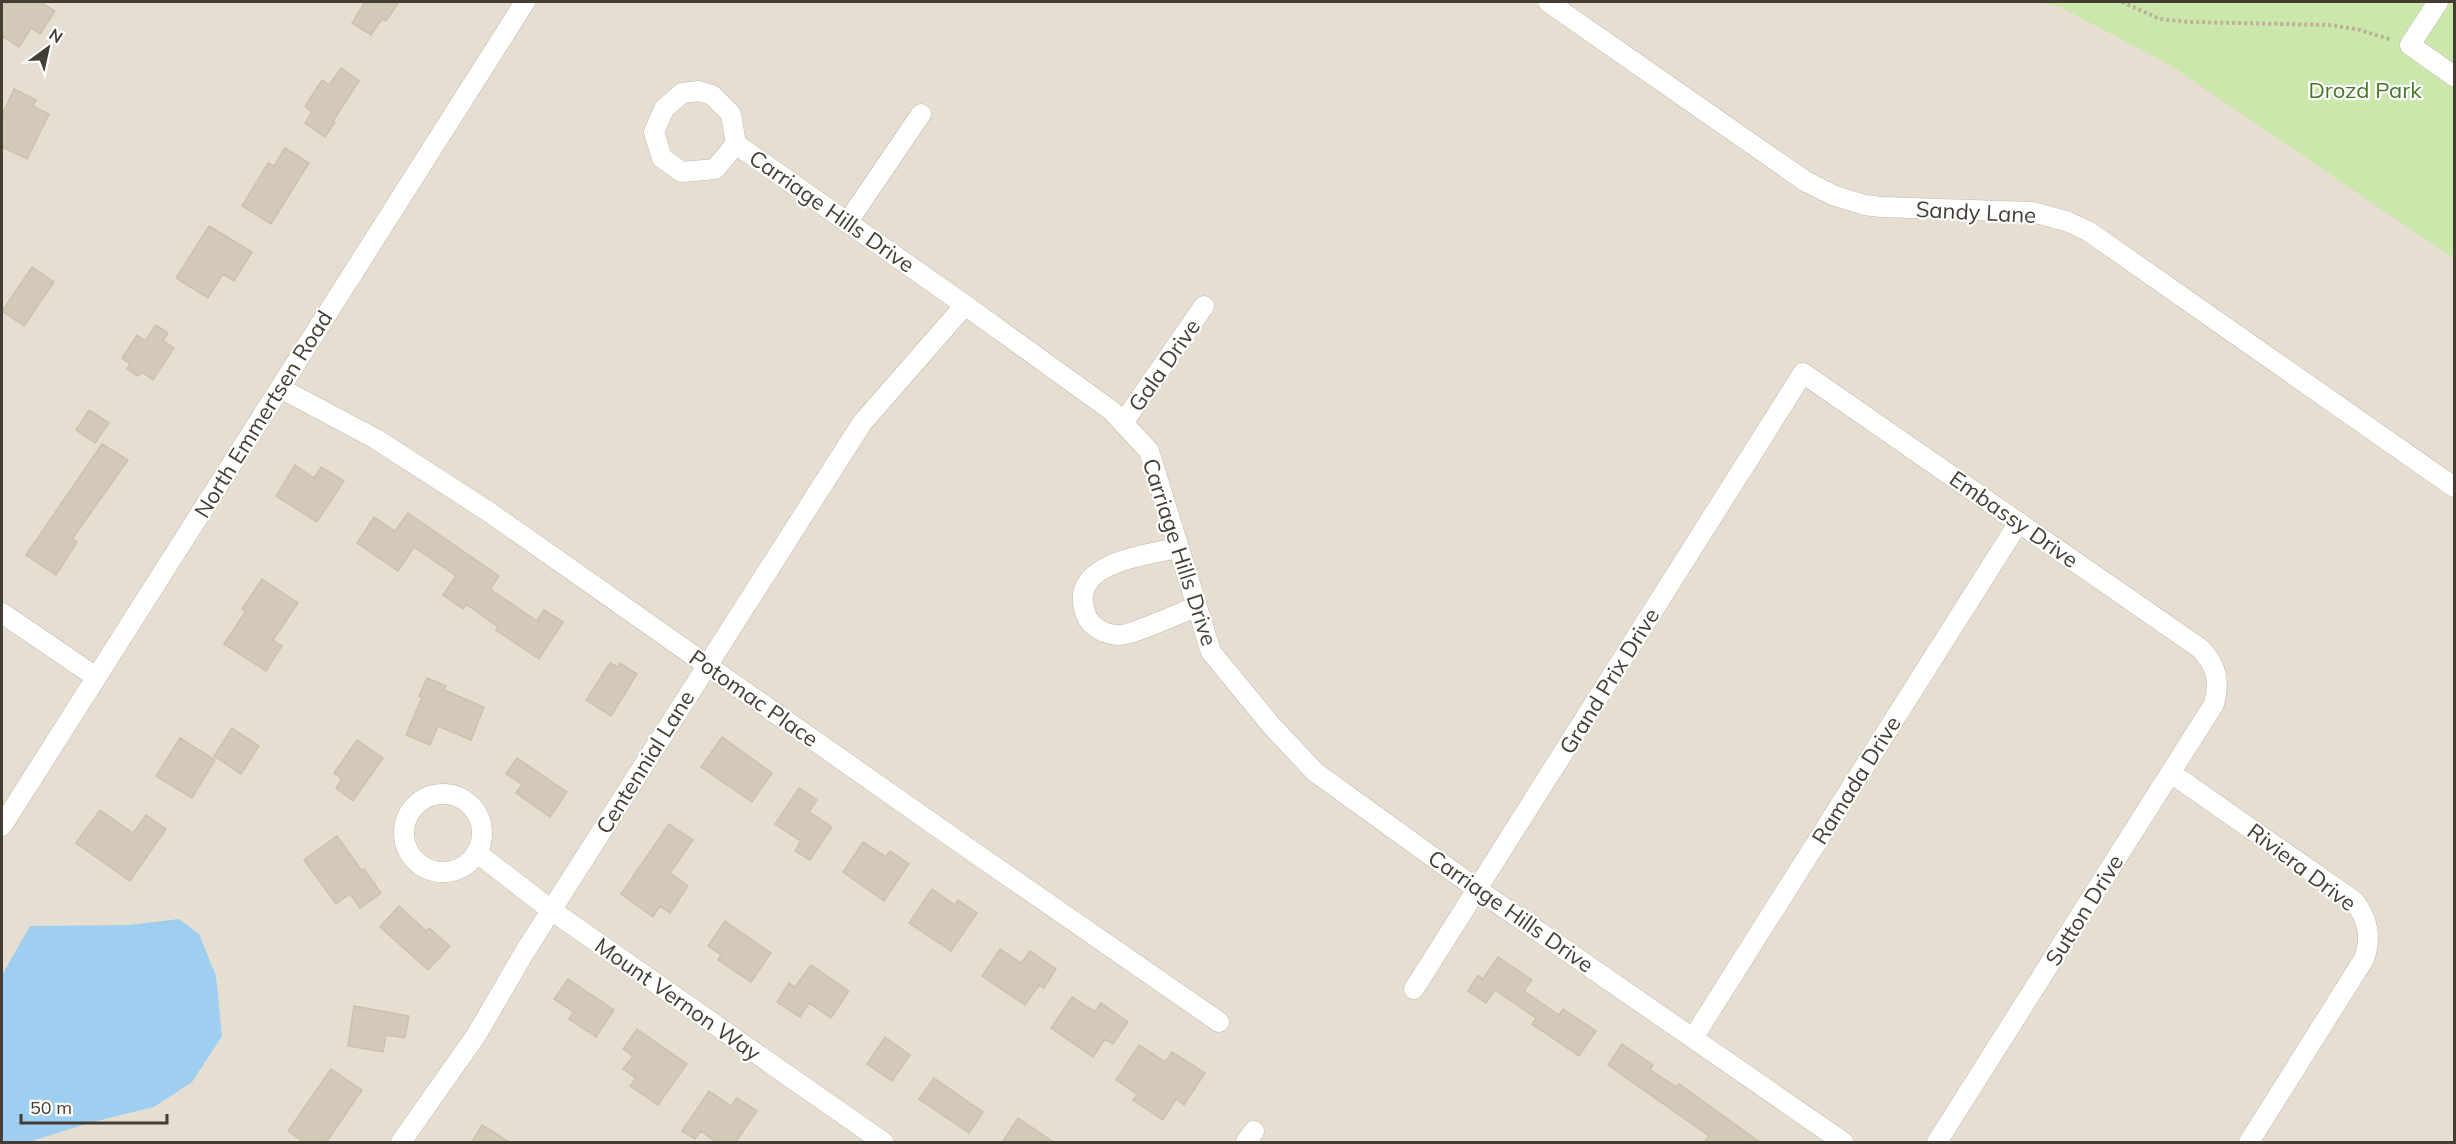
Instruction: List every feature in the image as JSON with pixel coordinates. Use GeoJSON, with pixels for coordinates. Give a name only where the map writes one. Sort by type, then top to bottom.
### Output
{"type":"FeatureCollection","features":[{"type":"Feature","properties":{"kind":"street","name":"North Emmertsen Road"},"geometry":{"type":"LineString","coordinates":[[2,826],[525,2]]}},
{"type":"Feature","properties":{"kind":"street","name":"Sandy Lane"},"geometry":{"type":"LineString","coordinates":[[1548,2],[1805,181],[1835,196],[1881,207],[2032,212],[2066,221],[2088,231],[2454,487]]}},
{"type":"Feature","properties":{"kind":"street"},"geometry":{"type":"LineString","coordinates":[[2438,2],[2410,45],[2454,76]]}},
{"type":"Feature","properties":{"kind":"street","name":"Carriage Hills Drive"},"geometry":{"type":"LineString","coordinates":[[736,144],[715,170],[682,172],[662,158],[654,132],[664,109],[682,93],[699,91],[712,95],[731,114],[736,144],[1112,411],[1149,451],[1177,548],[1211,652],[1271,725],[1315,772],[1477,889],[1843,1143]]}},
{"type":"Feature","properties":{"kind":"street"},"geometry":{"type":"LineString","coordinates":[[847,223],[921,114]]}},
{"type":"Feature","properties":{"kind":"street","name":"Centennial Lane"},"geometry":{"type":"LineString","coordinates":[[401,1143],[477,1034],[551,910],[862,423],[965,305]]}},
{"type":"Feature","properties":{"kind":"street","name":"Gala Drive"},"geometry":{"type":"LineString","coordinates":[[1123,423],[1204,306]]}},
{"type":"Feature","properties":{"kind":"street","name":"Embassy Drive"},"geometry":{"type":"LineString","coordinates":[[1803,373],[2201,649],[2212,661],[2216,672]]}},
{"type":"Feature","properties":{"kind":"street","name":"Grand Prix Drive"},"geometry":{"type":"LineString","coordinates":[[1414,989],[1803,373]]}},
{"type":"Feature","properties":{"kind":"street","name":"Potomac Place"},"geometry":{"type":"LineString","coordinates":[[280,388],[376,439],[489,512],[1220,1022]]}},
{"type":"Feature","properties":{"kind":"street","name":"Ramada Drive"},"geometry":{"type":"LineString","coordinates":[[1693,1038],[2019,522]]}},
{"type":"Feature","properties":{"kind":"street"},"geometry":{"type":"LineString","coordinates":[[1177,548],[1111,565],[1092,577],[1082,589],[1083,607],[1088,621],[1104,633],[1121,636],[1196,607]]}},
{"type":"Feature","properties":{"kind":"street"},"geometry":{"type":"LineString","coordinates":[[2,613],[96,677]]}},
{"type":"Feature","properties":{"kind":"street","name":"Sutton Drive"},"geometry":{"type":"LineString","coordinates":[[1937,1143],[2214,704],[2218,688],[2216,672]]}},
{"type":"Feature","properties":{"kind":"street","name":"Riviera Drive"},"geometry":{"type":"LineString","coordinates":[[2171,773],[2354,901],[2362,911],[2368,928],[2369,946],[2364,959],[2249,1143]]}},
{"type":"Feature","properties":{"kind":"street","name":"Mount Vernon Way"},"geometry":{"type":"LineString","coordinates":[[476,852],[551,910],[883,1143]]}},
{"type":"Feature","properties":{"kind":"path"},"geometry":{"type":"LineString","coordinates":[[2122,2],[2160,19],[2188,22],[2332,25],[2360,30],[2410,45]]}},
{"type":"Feature","properties":{"kind":"shaded area"},"geometry":{"type":"Polygon","coordinates":[[[2,2],[2454,2],[2454,1142],[2,1142],[2,2]]]}},
{"type":"Feature","properties":{"kind":"green space","name":"Drozd Park"},"geometry":{"type":"Polygon","coordinates":[[[2039,2],[2454,2],[2454,259],[2170,65],[2060,7],[2039,2]]]}},
{"type":"Feature","properties":{"kind":"water"},"geometry":{"type":"Polygon","coordinates":[[[179,919],[199,934],[216,976],[222,1036],[192,1082],[154,1107],[89,1123],[29,1142],[2,1142],[2,975],[30,926],[129,925],[179,919]]]}},
{"type":"Feature","properties":{"kind":"building"},"geometry":{"type":"Polygon","coordinates":[[[2,2],[40,2],[55,11],[40,34],[31,28],[19,47],[2,36],[2,2]]]}},
{"type":"Feature","properties":{"kind":"building"},"geometry":{"type":"Polygon","coordinates":[[[365,2],[399,2],[386,21],[382,19],[371,35],[352,23],[365,2]]]}},
{"type":"Feature","properties":{"kind":"building"},"geometry":{"type":"Polygon","coordinates":[[[341,68],[359,81],[325,137],[305,123],[312,112],[305,106],[322,80],[329,85],[341,68]]]}},
{"type":"Feature","properties":{"kind":"building"},"geometry":{"type":"Polygon","coordinates":[[[14,89],[36,100],[33,106],[49,114],[27,159],[2,147],[2,115],[14,89]]]}},
{"type":"Feature","properties":{"kind":"building"},"geometry":{"type":"Polygon","coordinates":[[[285,148],[309,163],[271,224],[242,206],[268,163],[274,166],[285,148]]]}},
{"type":"Feature","properties":{"kind":"building"},"geometry":{"type":"Polygon","coordinates":[[[209,226],[252,252],[234,281],[223,274],[208,298],[176,278],[209,226]]]}},
{"type":"Feature","properties":{"kind":"building"},"geometry":{"type":"Polygon","coordinates":[[[32,267],[54,282],[24,326],[2,311],[32,267]]]}},
{"type":"Feature","properties":{"kind":"building"},"geometry":{"type":"Polygon","coordinates":[[[156,325],[168,333],[163,341],[174,348],[153,380],[142,372],[138,376],[127,369],[130,364],[122,358],[137,335],[145,341],[156,325]]]}},
{"type":"Feature","properties":{"kind":"building"},"geometry":{"type":"Polygon","coordinates":[[[89,410],[109,423],[95,443],[76,430],[89,410]]]}},
{"type":"Feature","properties":{"kind":"building"},"geometry":{"type":"Polygon","coordinates":[[[102,444],[128,460],[72,539],[77,542],[56,575],[26,555],[102,444]]]}},
{"type":"Feature","properties":{"kind":"building"},"geometry":{"type":"Polygon","coordinates":[[[295,465],[314,478],[321,467],[344,481],[317,522],[276,496],[295,465]]]}},
{"type":"Feature","properties":{"kind":"building"},"geometry":{"type":"Polygon","coordinates":[[[408,513],[499,576],[490,589],[537,621],[544,610],[563,622],[539,659],[496,630],[498,627],[466,604],[463,609],[443,595],[456,576],[414,547],[398,571],[357,543],[374,517],[395,531],[408,513]]]}},
{"type":"Feature","properties":{"kind":"building"},"geometry":{"type":"Polygon","coordinates":[[[262,579],[298,603],[273,640],[282,646],[266,671],[224,644],[246,611],[242,609],[262,579]]]}},
{"type":"Feature","properties":{"kind":"building"},"geometry":{"type":"Polygon","coordinates":[[[610,663],[618,667],[620,663],[637,674],[611,716],[586,700],[610,663]]]}},
{"type":"Feature","properties":{"kind":"building"},"geometry":{"type":"Polygon","coordinates":[[[427,678],[446,686],[444,690],[484,707],[471,740],[438,726],[430,745],[406,735],[422,697],[419,696],[427,678]]]}},
{"type":"Feature","properties":{"kind":"building"},"geometry":{"type":"Polygon","coordinates":[[[232,728],[259,746],[241,774],[214,756],[232,728]]]}},
{"type":"Feature","properties":{"kind":"building"},"geometry":{"type":"Polygon","coordinates":[[[722,737],[772,773],[752,802],[701,767],[722,737]]]}},
{"type":"Feature","properties":{"kind":"building"},"geometry":{"type":"Polygon","coordinates":[[[180,738],[215,760],[192,798],[156,776],[180,738]]]}},
{"type":"Feature","properties":{"kind":"building"},"geometry":{"type":"Polygon","coordinates":[[[357,740],[383,758],[353,801],[336,788],[342,779],[334,773],[357,740]]]}},
{"type":"Feature","properties":{"kind":"building"},"geometry":{"type":"Polygon","coordinates":[[[517,758],[567,792],[550,817],[516,793],[522,784],[506,774],[517,758]]]}},
{"type":"Feature","properties":{"kind":"building"},"geometry":{"type":"Polygon","coordinates":[[[799,788],[817,800],[809,812],[832,827],[810,860],[795,851],[801,841],[775,824],[799,788]]]}},
{"type":"Feature","properties":{"kind":"building"},"geometry":{"type":"Polygon","coordinates":[[[100,810],[133,833],[146,815],[166,829],[130,881],[76,843],[100,810]]]}},
{"type":"Feature","properties":{"kind":"building"},"geometry":{"type":"Polygon","coordinates":[[[669,824],[693,840],[670,873],[688,886],[670,913],[660,906],[653,917],[621,894],[669,824]]]}},
{"type":"Feature","properties":{"kind":"building"},"geometry":{"type":"Polygon","coordinates":[[[337,836],[381,893],[360,908],[350,894],[336,904],[304,860],[337,836]]]}},
{"type":"Feature","properties":{"kind":"building"},"geometry":{"type":"Polygon","coordinates":[[[863,842],[886,857],[890,851],[909,864],[884,901],[843,872],[863,842]]]}},
{"type":"Feature","properties":{"kind":"building"},"geometry":{"type":"Polygon","coordinates":[[[932,889],[955,905],[958,900],[977,913],[951,951],[909,923],[932,889]]]}},
{"type":"Feature","properties":{"kind":"building"},"geometry":{"type":"Polygon","coordinates":[[[399,906],[426,931],[429,928],[450,946],[428,970],[380,927],[399,906]]]}},
{"type":"Feature","properties":{"kind":"building"},"geometry":{"type":"Polygon","coordinates":[[[725,921],[771,953],[751,982],[718,960],[721,955],[708,946],[725,921]]]}},
{"type":"Feature","properties":{"kind":"building"},"geometry":{"type":"Polygon","coordinates":[[[1000,949],[1021,963],[1030,951],[1056,969],[1044,988],[1039,985],[1025,1005],[982,976],[1000,949]]]}},
{"type":"Feature","properties":{"kind":"building"},"geometry":{"type":"Polygon","coordinates":[[[1498,957],[1532,980],[1524,991],[1559,1015],[1563,1009],[1596,1031],[1579,1056],[1532,1024],[1536,1018],[1495,990],[1486,1003],[1468,991],[1478,975],[1483,979],[1498,957]]]}},
{"type":"Feature","properties":{"kind":"building"},"geometry":{"type":"Polygon","coordinates":[[[811,965],[849,991],[831,1018],[809,1003],[800,1017],[777,1002],[789,983],[795,987],[811,965]]]}},
{"type":"Feature","properties":{"kind":"building"},"geometry":{"type":"Polygon","coordinates":[[[568,979],[614,1010],[596,1037],[569,1019],[574,1012],[554,999],[568,979]]]}},
{"type":"Feature","properties":{"kind":"building"},"geometry":{"type":"Polygon","coordinates":[[[1072,997],[1095,1012],[1101,1003],[1128,1022],[1113,1044],[1105,1039],[1093,1057],[1051,1028],[1072,997]]]}},
{"type":"Feature","properties":{"kind":"building"},"geometry":{"type":"Polygon","coordinates":[[[354,1006],[409,1016],[405,1038],[386,1035],[383,1052],[348,1046],[354,1006]]]}},
{"type":"Feature","properties":{"kind":"building"},"geometry":{"type":"Polygon","coordinates":[[[637,1029],[687,1064],[658,1105],[630,1086],[636,1078],[623,1069],[633,1056],[623,1049],[637,1029]]]}},
{"type":"Feature","properties":{"kind":"building"},"geometry":{"type":"Polygon","coordinates":[[[885,1037],[910,1055],[892,1081],[867,1064],[885,1037]]]}},
{"type":"Feature","properties":{"kind":"building"},"geometry":{"type":"Polygon","coordinates":[[[1622,1044],[1653,1065],[1650,1070],[1676,1087],[1679,1084],[1761,1143],[1704,1143],[1709,1136],[1608,1065],[1622,1044]]]}},
{"type":"Feature","properties":{"kind":"building"},"geometry":{"type":"Polygon","coordinates":[[[1139,1045],[1165,1062],[1172,1052],[1205,1073],[1184,1105],[1176,1099],[1163,1120],[1133,1100],[1137,1094],[1116,1080],[1139,1045]]]}},
{"type":"Feature","properties":{"kind":"building"},"geometry":{"type":"Polygon","coordinates":[[[331,1069],[362,1090],[326,1143],[305,1143],[288,1131],[331,1069]]]}},
{"type":"Feature","properties":{"kind":"building"},"geometry":{"type":"Polygon","coordinates":[[[934,1078],[983,1112],[969,1133],[919,1099],[934,1078]]]}},
{"type":"Feature","properties":{"kind":"building"},"geometry":{"type":"Polygon","coordinates":[[[709,1091],[731,1106],[737,1098],[757,1111],[735,1143],[717,1143],[701,1131],[695,1139],[682,1131],[709,1091]]]}},
{"type":"Feature","properties":{"kind":"building"},"geometry":{"type":"Polygon","coordinates":[[[1018,1118],[1055,1143],[1002,1143],[1018,1118]]]}},
{"type":"Feature","properties":{"kind":"building"},"geometry":{"type":"Polygon","coordinates":[[[482,1125],[511,1143],[471,1143],[482,1125]]]}}]}
